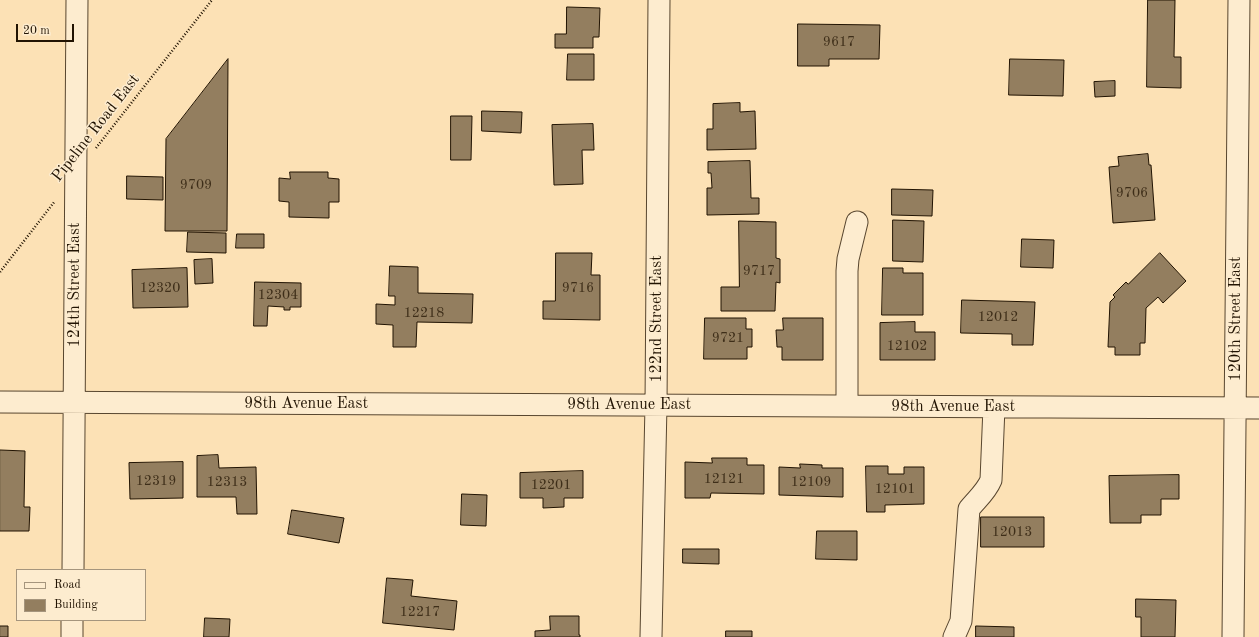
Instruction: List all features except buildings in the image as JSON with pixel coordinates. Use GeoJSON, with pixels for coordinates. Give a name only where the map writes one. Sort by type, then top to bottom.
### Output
{"type":"FeatureCollection","features":[{"type":"Feature","properties":{"kind":"street","name":"124th Street East"},"geometry":{"type":"LineString","coordinates":[[73,569],[77,0]]}},
{"type":"Feature","properties":{"kind":"street","name":"122nd Street East"},"geometry":{"type":"LineString","coordinates":[[651,637],[656,406],[659,0]]}},
{"type":"Feature","properties":{"kind":"street","name":"120th Street East"},"geometry":{"type":"LineString","coordinates":[[1233,637],[1239,0]]}},
{"type":"Feature","properties":{"kind":"street"},"geometry":{"type":"LineString","coordinates":[[847,406],[847,271],[848,259],[857,222]]}},
{"type":"Feature","properties":{"kind":"street","name":"98th Avenue East"},"geometry":{"type":"LineString","coordinates":[[0,402],[1259,408]]}},
{"type":"Feature","properties":{"kind":"street"},"geometry":{"type":"LineString","coordinates":[[954,637],[961,621],[969,509],[987,490],[992,480],[994,407]]}},
{"type":"Feature","properties":{"kind":"path","name":"Pipeline Road East"},"geometry":{"type":"LineString","coordinates":[[94,150],[212,0]]}},
{"type":"Feature","properties":{"kind":"path","name":"Pipeline Road East"},"geometry":{"type":"LineString","coordinates":[[0,272],[56,199]]}}]}
